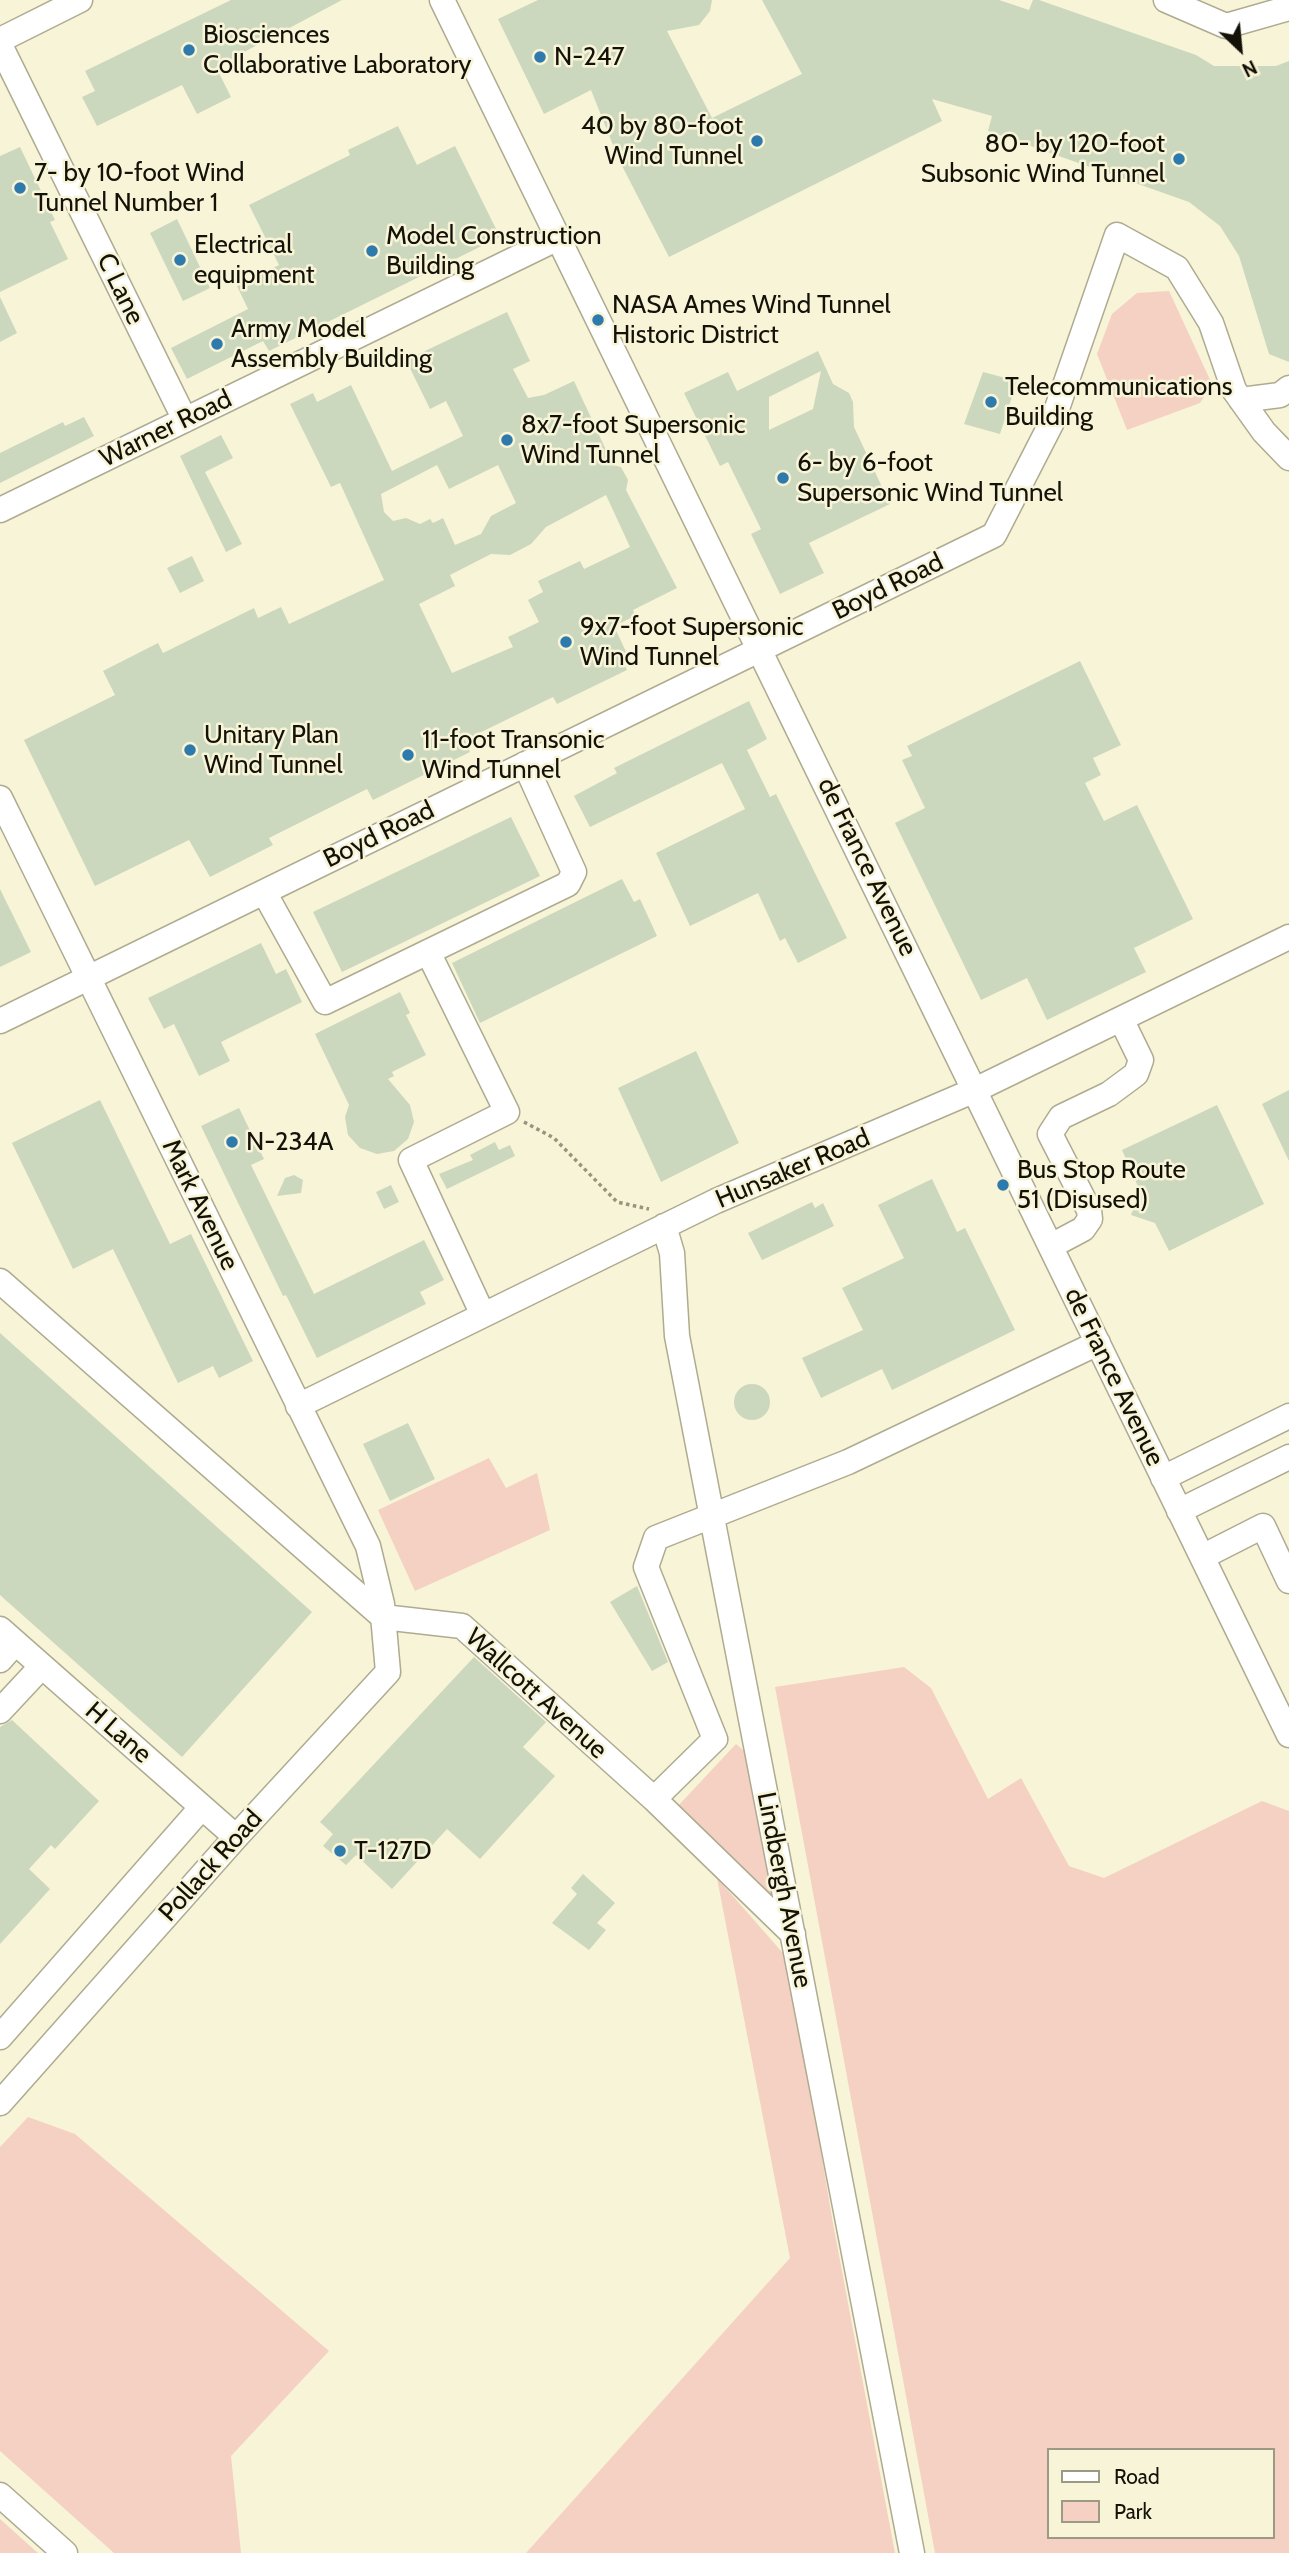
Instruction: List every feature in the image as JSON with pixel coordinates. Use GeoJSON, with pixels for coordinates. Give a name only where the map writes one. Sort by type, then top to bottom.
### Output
{"type":"FeatureCollection","features":[{"type":"Feature","properties":{"kind":"street"},"geometry":{"type":"LineString","coordinates":[[0,42],[46,7],[80,0]]}},
{"type":"Feature","properties":{"kind":"street","name":"de France Avenue"},"geometry":{"type":"LineString","coordinates":[[442,0],[761,649],[1179,1511],[1287,1726]]}},
{"type":"Feature","properties":{"kind":"street"},"geometry":{"type":"LineString","coordinates":[[1166,0],[1226,26],[1289,8]]}},
{"type":"Feature","properties":{"kind":"street","name":"C Lane"},"geometry":{"type":"LineString","coordinates":[[0,42],[185,420]]}},
{"type":"Feature","properties":{"kind":"street","name":"Boyd Road"},"geometry":{"type":"LineString","coordinates":[[0,1021],[995,535],[1053,420],[1117,235],[1177,268],[1211,323],[1234,390],[1241,400]]}},
{"type":"Feature","properties":{"kind":"street","name":"Warner Road"},"geometry":{"type":"LineString","coordinates":[[0,510],[558,238]]}},
{"type":"Feature","properties":{"kind":"street"},"geometry":{"type":"LineString","coordinates":[[1241,400],[1279,394],[1289,388]]}},
{"type":"Feature","properties":{"kind":"street"},"geometry":{"type":"LineString","coordinates":[[1241,400],[1289,458]]}},
{"type":"Feature","properties":{"kind":"street"},"geometry":{"type":"LineString","coordinates":[[264,892],[325,1002],[568,884],[575,872],[524,764]]}},
{"type":"Feature","properties":{"kind":"street","name":"Mark Avenue"},"geometry":{"type":"LineString","coordinates":[[0,798],[368,1546],[377,1575],[383,1617]]}},
{"type":"Feature","properties":{"kind":"street","name":"Hunsaker Road"},"geometry":{"type":"LineString","coordinates":[[299,1406],[664,1226],[975,1090],[1289,937]]}},
{"type":"Feature","properties":{"kind":"street"},"geometry":{"type":"LineString","coordinates":[[428,952],[507,1112],[411,1160],[484,1315]]}},
{"type":"Feature","properties":{"kind":"street"},"geometry":{"type":"LineString","coordinates":[[1051,1246],[1083,1229],[1090,1219],[1089,1210],[1050,1134],[1061,1117],[1109,1094],[1136,1074],[1141,1060],[1121,1019]]}},
{"type":"Feature","properties":{"kind":"street","name":"Lindbergh Avenue"},"geometry":{"type":"LineString","coordinates":[[664,1226],[672,1253],[677,1336],[912,2553]]}},
{"type":"Feature","properties":{"kind":"street"},"geometry":{"type":"LineString","coordinates":[[0,1281],[383,1617]]}},
{"type":"Feature","properties":{"kind":"street"},"geometry":{"type":"LineString","coordinates":[[715,1739],[646,1567],[656,1538],[848,1462],[1098,1343]]}},
{"type":"Feature","properties":{"kind":"street"},"geometry":{"type":"LineString","coordinates":[[1163,1478],[1289,1416]]}},
{"type":"Feature","properties":{"kind":"street"},"geometry":{"type":"LineString","coordinates":[[1179,1511],[1289,1457]]}},
{"type":"Feature","properties":{"kind":"street"},"geometry":{"type":"LineString","coordinates":[[1202,1557],[1263,1525],[1289,1581]]}},
{"type":"Feature","properties":{"kind":"street","name":"Wallcott Avenue"},"geometry":{"type":"LineString","coordinates":[[383,1617],[462,1626],[654,1799],[793,1934]]}},
{"type":"Feature","properties":{"kind":"street","name":"Pollack Road"},"geometry":{"type":"LineString","coordinates":[[4,2089],[388,1672],[383,1617]]}},
{"type":"Feature","properties":{"kind":"street","name":"H Lane"},"geometry":{"type":"LineString","coordinates":[[5,1644],[42,1666],[236,1837]]}},
{"type":"Feature","properties":{"kind":"street"},"geometry":{"type":"LineString","coordinates":[[5,1698],[42,1666]]}},
{"type":"Feature","properties":{"kind":"street"},"geometry":{"type":"LineString","coordinates":[[654,1799],[749,1709]]}},
{"type":"Feature","properties":{"kind":"street"},"geometry":{"type":"LineString","coordinates":[[0,2037],[202,1807]]}},
{"type":"Feature","properties":{"kind":"street"},"geometry":{"type":"LineString","coordinates":[[0,2495],[65,2553]]}},
{"type":"Feature","properties":{"kind":"path"},"geometry":{"type":"LineString","coordinates":[[507,1112],[554,1138],[617,1202],[650,1209],[664,1226]]}},
{"type":"Feature","properties":{"kind":"green space"},"geometry":{"type":"Polygon","coordinates":[[[1169,291],[1212,384],[1200,403],[1127,430],[1097,354],[1112,314],[1137,293],[1169,291]]]}},
{"type":"Feature","properties":{"kind":"green space"},"geometry":{"type":"Polygon","coordinates":[[[489,1458],[506,1488],[537,1473],[550,1530],[415,1591],[378,1510],[489,1458]]]}},
{"type":"Feature","properties":{"kind":"green space"},"geometry":{"type":"Polygon","coordinates":[[[904,1667],[931,1688],[988,1799],[1021,1778],[1069,1866],[1104,1878],[1262,1801],[1289,1811],[1289,2553],[935,2553],[775,1687],[904,1667]]]}},
{"type":"Feature","properties":{"kind":"green space"},"geometry":{"type":"Polygon","coordinates":[[[736,1744],[748,1754],[774,1902],[677,1807],[736,1744]]]}},
{"type":"Feature","properties":{"kind":"green space"},"geometry":{"type":"Polygon","coordinates":[[[717,1878],[789,1960],[832,2218],[895,2553],[526,2553],[790,2258],[717,1878]]]}},
{"type":"Feature","properties":{"kind":"green space"},"geometry":{"type":"Polygon","coordinates":[[[28,2117],[75,2134],[329,2351],[231,2456],[241,2553],[114,2553],[0,2451],[0,2147],[28,2117]]]}},
{"type":"Feature","properties":{"kind":"green space"},"geometry":{"type":"Polygon","coordinates":[[[0,2519],[38,2553],[0,2553],[0,2519]]]}},
{"type":"Feature","properties":{"kind":"building","name":"Biosciences Collaborative Laboratory"},"geometry":{"type":"Polygon","coordinates":[[[231,0],[342,0],[216,67],[231,97],[197,114],[182,85],[97,126],[82,97],[95,91],[85,71],[231,0]]]}},
{"type":"Feature","properties":{"kind":"building"},"geometry":{"type":"Polygon","coordinates":[[[538,0],[712,0],[710,11],[699,25],[667,31],[712,118],[802,74],[762,0],[999,0],[1029,10],[1033,0],[1039,0],[1196,55],[1214,66],[1276,66],[1289,61],[1289,362],[1269,354],[1239,256],[1220,226],[1189,202],[988,131],[992,116],[932,99],[942,121],[669,257],[619,160],[591,90],[544,114],[498,19],[538,0]]]}},
{"type":"Feature","properties":{"kind":"building","name":"Model Construction Building"},"geometry":{"type":"Polygon","coordinates":[[[398,126],[417,165],[455,146],[500,237],[269,351],[263,341],[187,379],[171,348],[248,309],[237,286],[279,265],[249,205],[350,155],[348,150],[398,126]]]}},
{"type":"Feature","properties":{"kind":"building"},"geometry":{"type":"Polygon","coordinates":[[[20,147],[55,220],[50,222],[68,259],[0,292],[0,156],[20,147]]]}},
{"type":"Feature","properties":{"kind":"building","name":"Electrical equipment"},"geometry":{"type":"Polygon","coordinates":[[[177,219],[210,288],[183,301],[150,233],[177,219]]]}},
{"type":"Feature","properties":{"kind":"building"},"geometry":{"type":"Polygon","coordinates":[[[0,297],[17,333],[0,342],[0,297]]]}},
{"type":"Feature","properties":{"kind":"building"},"geometry":{"type":"Polygon","coordinates":[[[507,312],[530,361],[513,369],[528,398],[544,395],[574,381],[613,465],[621,467],[628,480],[626,490],[677,588],[633,610],[635,616],[614,626],[628,656],[622,659],[627,670],[557,704],[553,697],[465,740],[470,752],[373,800],[367,789],[269,838],[273,845],[210,877],[189,840],[95,886],[24,740],[115,695],[103,671],[158,643],[163,653],[254,608],[258,618],[281,607],[289,624],[384,580],[340,483],[331,487],[290,404],[313,393],[317,402],[351,385],[392,471],[463,436],[446,401],[430,409],[406,360],[507,312]],[[437,465],[381,494],[384,512],[393,521],[406,518],[420,524],[430,519],[433,523],[443,518],[455,545],[481,534],[491,516],[516,503],[498,465],[449,489],[437,465]],[[606,495],[546,527],[531,544],[510,555],[491,554],[450,575],[455,586],[419,604],[452,673],[513,647],[508,637],[539,622],[528,600],[543,592],[538,581],[580,561],[584,569],[630,547],[606,495]]]}},
{"type":"Feature","properties":{"kind":"building","name":"6- by 6-foot Supersonic Wind Tunnel"},"geometry":{"type":"Polygon","coordinates":[[[818,351],[833,384],[849,393],[853,402],[854,427],[890,504],[809,543],[824,573],[780,594],[751,534],[761,529],[728,462],[720,466],[684,393],[728,372],[737,391],[818,351]],[[821,371],[769,397],[769,430],[813,409],[821,371]]]}},
{"type":"Feature","properties":{"kind":"building","name":"Telecommunications Building"},"geometry":{"type":"Polygon","coordinates":[[[983,372],[1017,381],[1000,434],[964,424],[983,372]]]}},
{"type":"Feature","properties":{"kind":"building"},"geometry":{"type":"Polygon","coordinates":[[[84,417],[94,436],[0,483],[0,453],[63,422],[65,426],[84,417]]]}},
{"type":"Feature","properties":{"kind":"building"},"geometry":{"type":"Polygon","coordinates":[[[221,435],[233,458],[205,472],[242,544],[226,552],[180,456],[221,435]]]}},
{"type":"Feature","properties":{"kind":"building"},"geometry":{"type":"Polygon","coordinates":[[[192,556],[204,581],[180,593],[167,568],[192,556]]]}},
{"type":"Feature","properties":{"kind":"building"},"geometry":{"type":"Polygon","coordinates":[[[1080,661],[1121,745],[1093,758],[1101,775],[1085,783],[1104,821],[1137,805],[1193,919],[1134,948],[1146,972],[1047,1020],[1027,978],[981,1000],[895,823],[925,808],[902,760],[912,756],[907,746],[1080,661]]]}},
{"type":"Feature","properties":{"kind":"building"},"geometry":{"type":"Polygon","coordinates":[[[749,701],[767,739],[747,750],[770,797],[776,794],[847,938],[798,963],[785,938],[780,941],[758,893],[690,926],[656,853],[745,809],[722,763],[590,827],[574,796],[617,773],[614,768],[749,701]]]}},
{"type":"Feature","properties":{"kind":"building"},"geometry":{"type":"Polygon","coordinates":[[[511,817],[540,876],[342,972],[313,912],[511,817]]]}},
{"type":"Feature","properties":{"kind":"building"},"geometry":{"type":"Polygon","coordinates":[[[622,879],[634,902],[640,899],[657,936],[480,1023],[452,963],[622,879]]]}},
{"type":"Feature","properties":{"kind":"building"},"geometry":{"type":"Polygon","coordinates":[[[0,889],[31,952],[0,967],[0,889]]]}},
{"type":"Feature","properties":{"kind":"building"},"geometry":{"type":"Polygon","coordinates":[[[261,943],[276,974],[286,969],[302,1002],[221,1042],[230,1061],[199,1076],[174,1024],[164,1029],[148,998],[261,943]]]}},
{"type":"Feature","properties":{"kind":"building"},"geometry":{"type":"Polygon","coordinates":[[[400,992],[410,1013],[406,1015],[426,1055],[392,1072],[394,1076],[388,1079],[410,1105],[414,1122],[408,1139],[394,1151],[377,1154],[360,1148],[348,1135],[345,1117],[349,1105],[315,1034],[400,992]]]}},
{"type":"Feature","properties":{"kind":"building"},"geometry":{"type":"Polygon","coordinates":[[[696,1051],[739,1143],[661,1182],[618,1088],[696,1051]]]}},
{"type":"Feature","properties":{"kind":"building"},"geometry":{"type":"Polygon","coordinates":[[[1289,1090],[1289,1161],[1262,1104],[1289,1090]]]}},
{"type":"Feature","properties":{"kind":"building"},"geometry":{"type":"Polygon","coordinates":[[[100,1100],[170,1244],[191,1234],[253,1361],[219,1378],[213,1366],[178,1383],[113,1249],[73,1269],[12,1143],[100,1100]]]}},
{"type":"Feature","properties":{"kind":"building"},"geometry":{"type":"Polygon","coordinates":[[[1217,1105],[1264,1204],[1169,1251],[1155,1223],[1131,1215],[1140,1191],[1122,1150],[1217,1105]]]}},
{"type":"Feature","properties":{"kind":"building"},"geometry":{"type":"Polygon","coordinates":[[[239,1108],[264,1159],[251,1165],[314,1294],[424,1240],[444,1280],[420,1292],[426,1304],[317,1358],[286,1295],[283,1296],[201,1126],[239,1108]]]}},
{"type":"Feature","properties":{"kind":"building"},"geometry":{"type":"Polygon","coordinates":[[[495,1142],[499,1150],[510,1145],[515,1156],[447,1189],[439,1174],[473,1160],[470,1155],[495,1142]]]}},
{"type":"Feature","properties":{"kind":"building"},"geometry":{"type":"Polygon","coordinates":[[[294,1175],[303,1180],[301,1193],[277,1196],[285,1178],[294,1175]]]}},
{"type":"Feature","properties":{"kind":"building"},"geometry":{"type":"Polygon","coordinates":[[[932,1179],[957,1232],[965,1228],[1015,1330],[892,1390],[882,1369],[821,1398],[802,1358],[863,1330],[842,1288],[904,1258],[878,1205],[932,1179]]]}},
{"type":"Feature","properties":{"kind":"building"},"geometry":{"type":"Polygon","coordinates":[[[391,1185],[399,1202],[384,1209],[376,1192],[391,1185]]]}},
{"type":"Feature","properties":{"kind":"building"},"geometry":{"type":"Polygon","coordinates":[[[812,1202],[815,1208],[823,1203],[834,1226],[762,1260],[748,1233],[812,1202]]]}},
{"type":"Feature","properties":{"kind":"building"},"geometry":{"type":"Polygon","coordinates":[[[0,1333],[312,1612],[182,1757],[0,1595],[0,1333]]]}},
{"type":"Feature","properties":{"kind":"building"},"geometry":{"type":"Polygon","coordinates":[[[752,1384],[765,1389],[770,1402],[765,1415],[752,1420],[739,1415],[734,1402],[739,1389],[752,1384]]]}},
{"type":"Feature","properties":{"kind":"building"},"geometry":{"type":"Polygon","coordinates":[[[408,1423],[435,1479],[390,1501],[363,1444],[408,1423]]]}},
{"type":"Feature","properties":{"kind":"building"},"geometry":{"type":"Polygon","coordinates":[[[637,1586],[668,1662],[652,1671],[610,1602],[637,1586]]]}},
{"type":"Feature","properties":{"kind":"building"},"geometry":{"type":"Polygon","coordinates":[[[474,1657],[546,1722],[523,1747],[555,1776],[480,1859],[447,1829],[392,1889],[356,1855],[346,1865],[323,1846],[333,1834],[320,1822],[474,1657]]]}},
{"type":"Feature","properties":{"kind":"building"},"geometry":{"type":"Polygon","coordinates":[[[12,1720],[99,1801],[55,1849],[51,1845],[29,1869],[50,1889],[0,1944],[0,1727],[12,1720]]]}},
{"type":"Feature","properties":{"kind":"building"},"geometry":{"type":"Polygon","coordinates":[[[583,1874],[615,1903],[597,1923],[606,1930],[589,1950],[552,1923],[577,1894],[571,1888],[583,1874]]]}},
{"type":"Feature","properties":{"kind":"place","name":"Biosciences Collaborative Laboratory"},"geometry":{"type":"Point","coordinates":[189,50]}},
{"type":"Feature","properties":{"kind":"place","name":"N-247"},"geometry":{"type":"Point","coordinates":[540,57]}},
{"type":"Feature","properties":{"kind":"place","name":"40 by 80-foot Wind Tunnel"},"geometry":{"type":"Point","coordinates":[757,141]}},
{"type":"Feature","properties":{"kind":"place","name":"80- by 120-foot Subsonic Wind Tunnel"},"geometry":{"type":"Point","coordinates":[1179,159]}},
{"type":"Feature","properties":{"kind":"place","name":"7- by 10-foot Wind Tunnel Number 1"},"geometry":{"type":"Point","coordinates":[20,188]}},
{"type":"Feature","properties":{"kind":"place","name":"Model Construction Building"},"geometry":{"type":"Point","coordinates":[372,251]}},
{"type":"Feature","properties":{"kind":"place","name":"Electrical equipment"},"geometry":{"type":"Point","coordinates":[180,260]}},
{"type":"Feature","properties":{"kind":"place","name":"NASA Ames Wind Tunnel Historic District"},"geometry":{"type":"Point","coordinates":[598,320]}},
{"type":"Feature","properties":{"kind":"place","name":"Army Model Assembly Building"},"geometry":{"type":"Point","coordinates":[217,344]}},
{"type":"Feature","properties":{"kind":"place","name":"Telecommunications Building"},"geometry":{"type":"Point","coordinates":[991,402]}},
{"type":"Feature","properties":{"kind":"place","name":"8x7-foot Supersonic Wind Tunnel"},"geometry":{"type":"Point","coordinates":[507,440]}},
{"type":"Feature","properties":{"kind":"place","name":"6- by 6-foot Supersonic Wind Tunnel"},"geometry":{"type":"Point","coordinates":[783,478]}},
{"type":"Feature","properties":{"kind":"place","name":"9x7-foot Supersonic Wind Tunnel"},"geometry":{"type":"Point","coordinates":[566,642]}},
{"type":"Feature","properties":{"kind":"place","name":"Unitary Plan Wind Tunnel"},"geometry":{"type":"Point","coordinates":[190,750]}},
{"type":"Feature","properties":{"kind":"place","name":"11-foot Transonic Wind Tunnel"},"geometry":{"type":"Point","coordinates":[408,755]}},
{"type":"Feature","properties":{"kind":"place","name":"N-234A"},"geometry":{"type":"Point","coordinates":[232,1142]}},
{"type":"Feature","properties":{"kind":"place","name":"Bus Stop Route 51 (Disused)"},"geometry":{"type":"Point","coordinates":[1003,1185]}},
{"type":"Feature","properties":{"kind":"place","name":"T-127D"},"geometry":{"type":"Point","coordinates":[340,1851]}}]}
